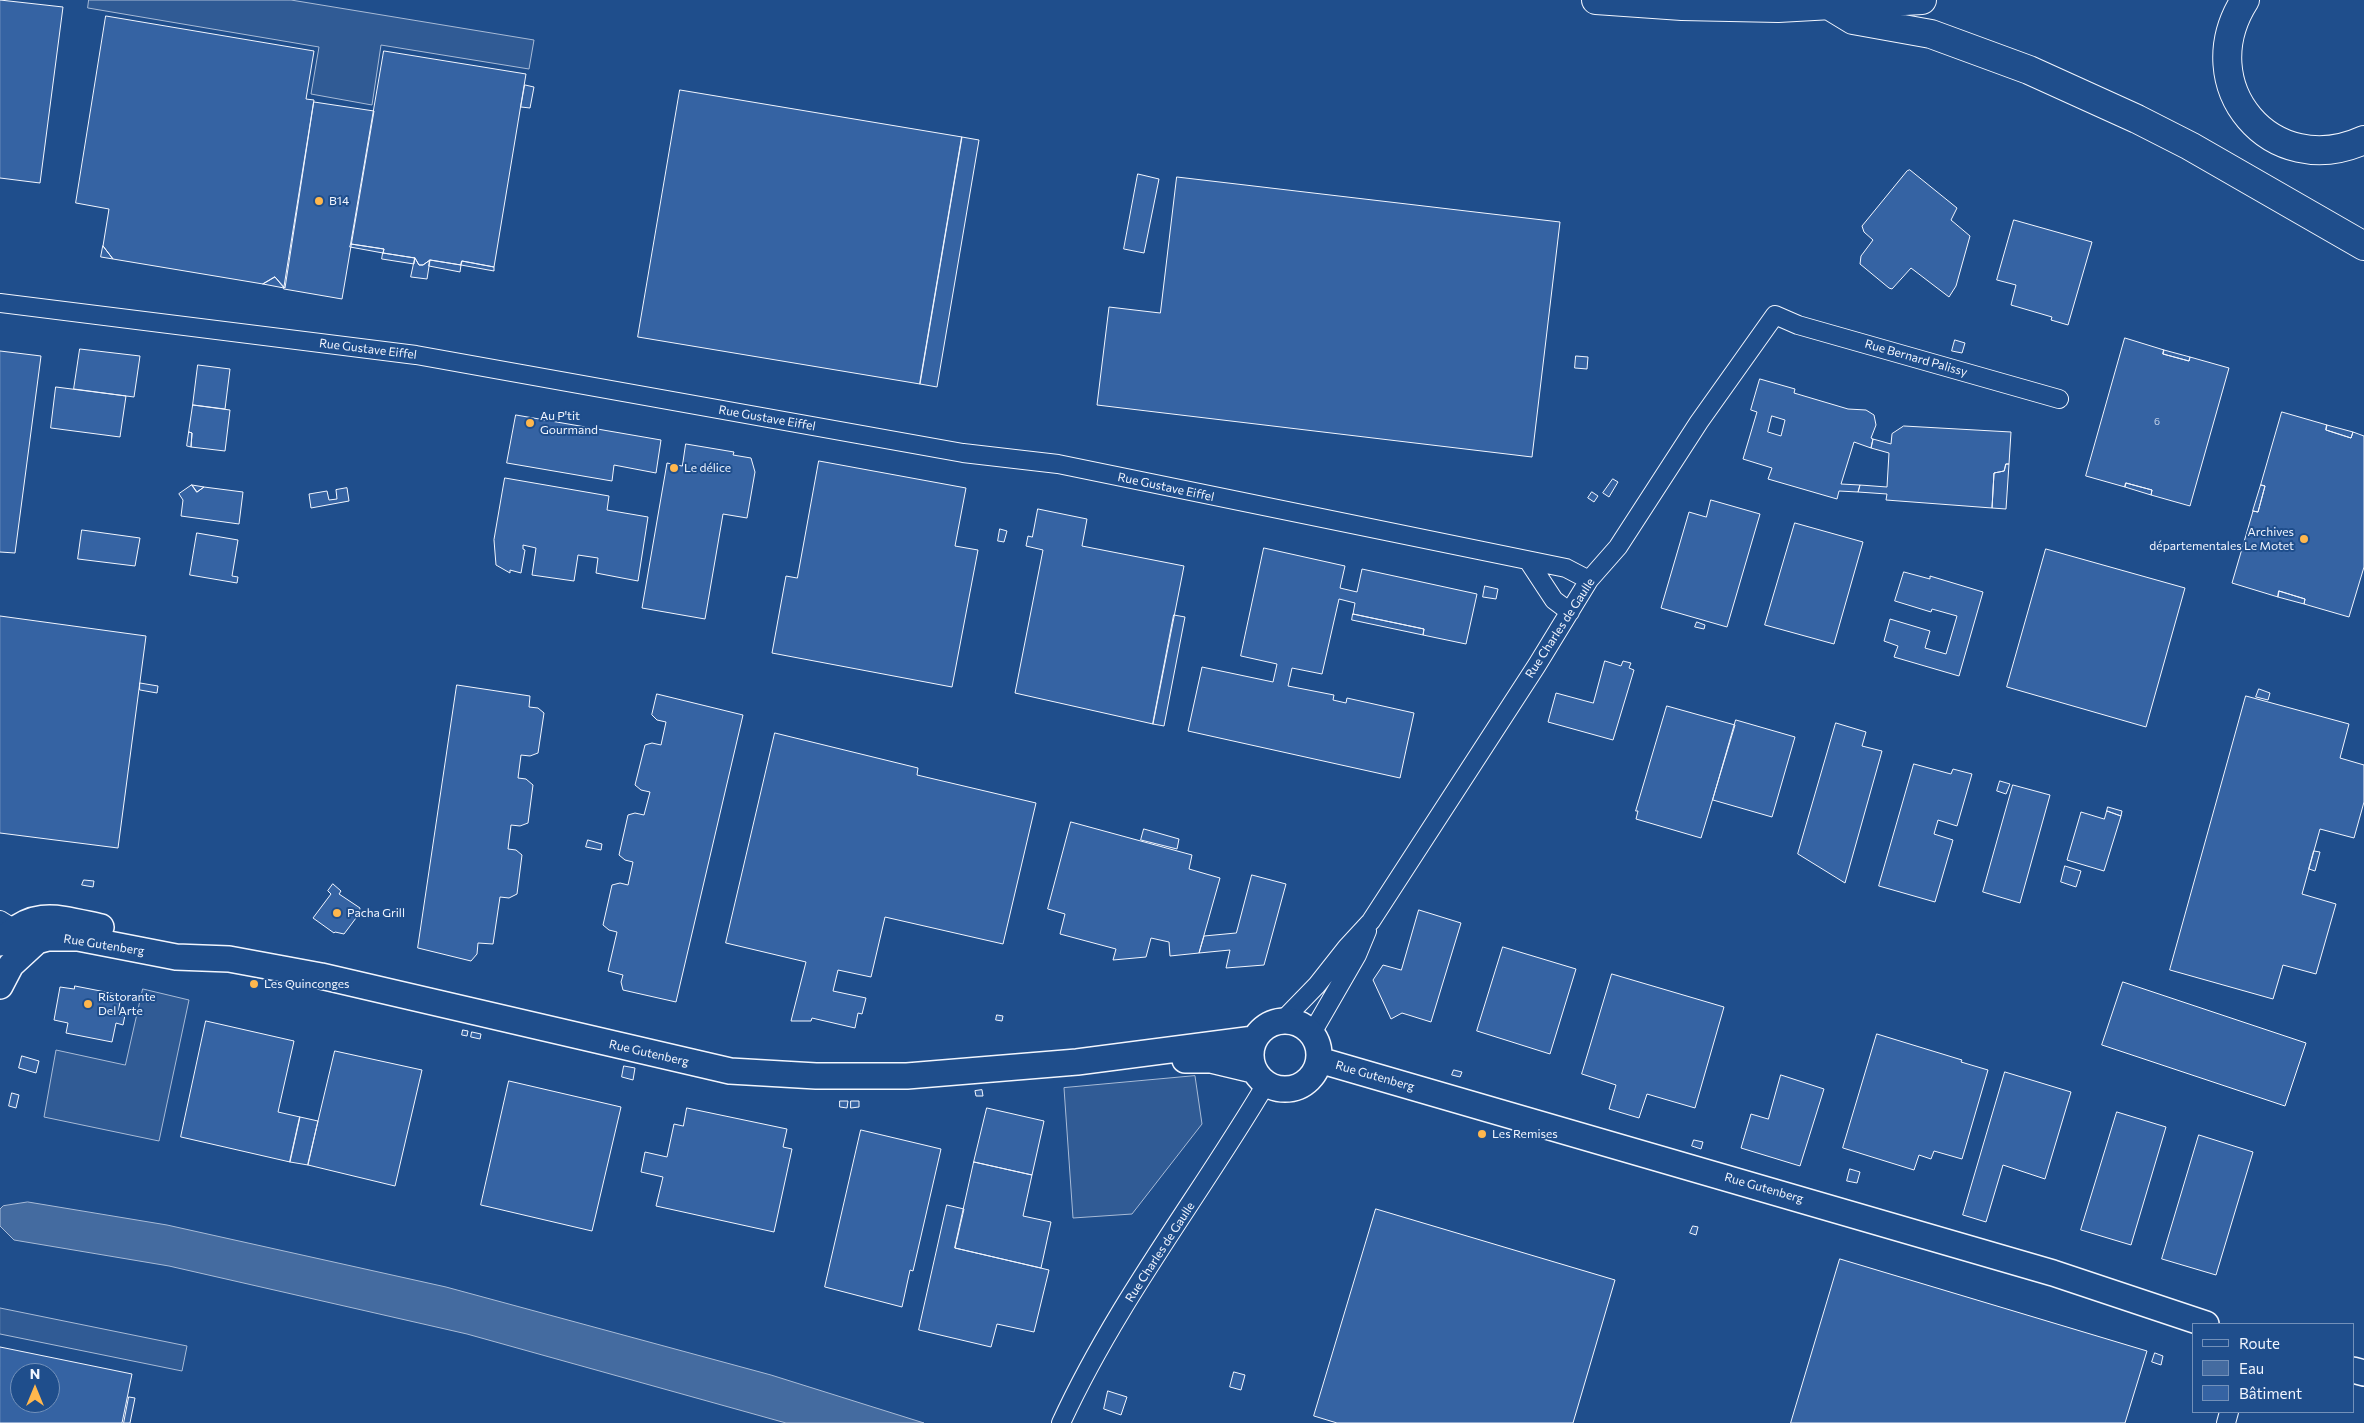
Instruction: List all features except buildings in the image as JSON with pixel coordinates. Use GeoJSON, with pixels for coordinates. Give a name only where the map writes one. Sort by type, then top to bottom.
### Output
{"type":"FeatureCollection","features":[{"type":"Feature","properties":{"kind":"highway"},"geometry":{"type":"LineString","coordinates":[[1596,0],[1692,6],[1778,8],[1922,0]]}},
{"type":"Feature","properties":{"kind":"highway"},"geometry":{"type":"LineString","coordinates":[[2245,0],[2235,15],[2230,30],[2226,64],[2229,83],[2236,100],[2246,114],[2275,139],[2312,151],[2346,148],[2364,140]]}},
{"type":"Feature","properties":{"kind":"highway"},"geometry":{"type":"LineString","coordinates":[[1830,6],[1853,20],[1931,34],[2030,70],[2190,146],[2364,246]]}},
{"type":"Feature","properties":{"kind":"street","name":"Rue Gustave Eiffel"},"geometry":{"type":"LineString","coordinates":[[0,303],[416,356],[963,453],[1058,464],[1529,562],[1566,568],[1589,580]]}},
{"type":"Feature","properties":{"kind":"street","name":"Rue Bernard Palissy"},"geometry":{"type":"LineString","coordinates":[[1775,315],[1798,325],[2059,399]]}},
{"type":"Feature","properties":{"kind":"street","name":"Rue Charles de Gaulle"},"geometry":{"type":"LineString","coordinates":[[1312,1033],[1357,954],[1371,922],[1589,580],[1618,547],[1704,414],[1775,315]]}},
{"type":"Feature","properties":{"kind":"street"},"geometry":{"type":"LineString","coordinates":[[1529,562],[1554,600],[1570,612]]}},
{"type":"Feature","properties":{"kind":"street","name":"Rue Gutenberg"},"geometry":{"type":"LineString","coordinates":[[10,940],[40,918],[62,919],[179,940],[229,959],[321,976],[730,1071],[816,1076],[908,1076],[1077,1062],[1254,1039]]}},
{"type":"Feature","properties":{"kind":"street","name":"Rue Charles de Gaulle"},"geometry":{"type":"LineString","coordinates":[[1282,1021],[1318,985],[1347,947],[1371,922]]}},
{"type":"Feature","properties":{"kind":"street"},"geometry":{"type":"LineString","coordinates":[[1,983],[3,958],[10,940]]}},
{"type":"Feature","properties":{"kind":"street"},"geometry":{"type":"LineString","coordinates":[[1282,1021],[1294,1022],[1304,1026],[1312,1033],[1319,1050],[1319,1060],[1316,1072],[1301,1086],[1288,1090],[1276,1089],[1259,1077],[1250,1050],[1254,1039],[1261,1030],[1271,1023],[1282,1021]]}},
{"type":"Feature","properties":{"kind":"street","name":"Rue Gutenberg"},"geometry":{"type":"LineString","coordinates":[[1077,1062],[1211,1060],[1259,1077]]}},
{"type":"Feature","properties":{"kind":"street","name":"Rue Gutenberg"},"geometry":{"type":"LineString","coordinates":[[1319,1060],[2052,1273],[2203,1323]]}},
{"type":"Feature","properties":{"kind":"street","name":"Rue Charles de Gaulle"},"geometry":{"type":"LineString","coordinates":[[1061,1423],[1080,1381],[1259,1077]]}},
{"type":"Feature","properties":{"kind":"shaded area"},"geometry":{"type":"Polygon","coordinates":[[[89,0],[291,0],[534,40],[529,69],[381,45],[372,105],[311,94],[319,47],[88,8],[89,0]]]}},
{"type":"Feature","properties":{"kind":"shaded area"},"geometry":{"type":"Polygon","coordinates":[[[143,989],[189,1000],[159,1141],[44,1117],[56,1050],[125,1065],[143,989]]]}},
{"type":"Feature","properties":{"kind":"shaded area"},"geometry":{"type":"Polygon","coordinates":[[[1195,1076],[1202,1124],[1132,1214],[1073,1218],[1064,1088],[1195,1076]]]}},
{"type":"Feature","properties":{"kind":"shaded area"},"geometry":{"type":"Polygon","coordinates":[[[0,1308],[187,1346],[182,1371],[0,1334],[0,1308]]]}},
{"type":"Feature","properties":{"kind":"water"},"geometry":{"type":"Polygon","coordinates":[[[28,1202],[167,1225],[446,1287],[771,1375],[924,1423],[786,1423],[467,1334],[169,1266],[14,1240],[0,1226],[0,1209],[3,1206],[28,1202]]]}},
{"type":"Feature","properties":{"kind":"place","name":"B14"},"geometry":{"type":"Point","coordinates":[319,201]}},
{"type":"Feature","properties":{"kind":"place","name":"Au P'tit Gourmand"},"geometry":{"type":"Point","coordinates":[530,423]}},
{"type":"Feature","properties":{"kind":"place","name":"Le délice"},"geometry":{"type":"Point","coordinates":[674,468]}},
{"type":"Feature","properties":{"kind":"place","name":"Archives départementales Le Motet"},"geometry":{"type":"Point","coordinates":[2304,539]}},
{"type":"Feature","properties":{"kind":"place","name":"Pacha Grill"},"geometry":{"type":"Point","coordinates":[337,913]}},
{"type":"Feature","properties":{"kind":"place","name":"Les Quinconges"},"geometry":{"type":"Point","coordinates":[254,984]}},
{"type":"Feature","properties":{"kind":"place","name":"Ristorante Del Arte"},"geometry":{"type":"Point","coordinates":[88,1004]}},
{"type":"Feature","properties":{"kind":"place","name":"Les Remises"},"geometry":{"type":"Point","coordinates":[1482,1134]}}]}
